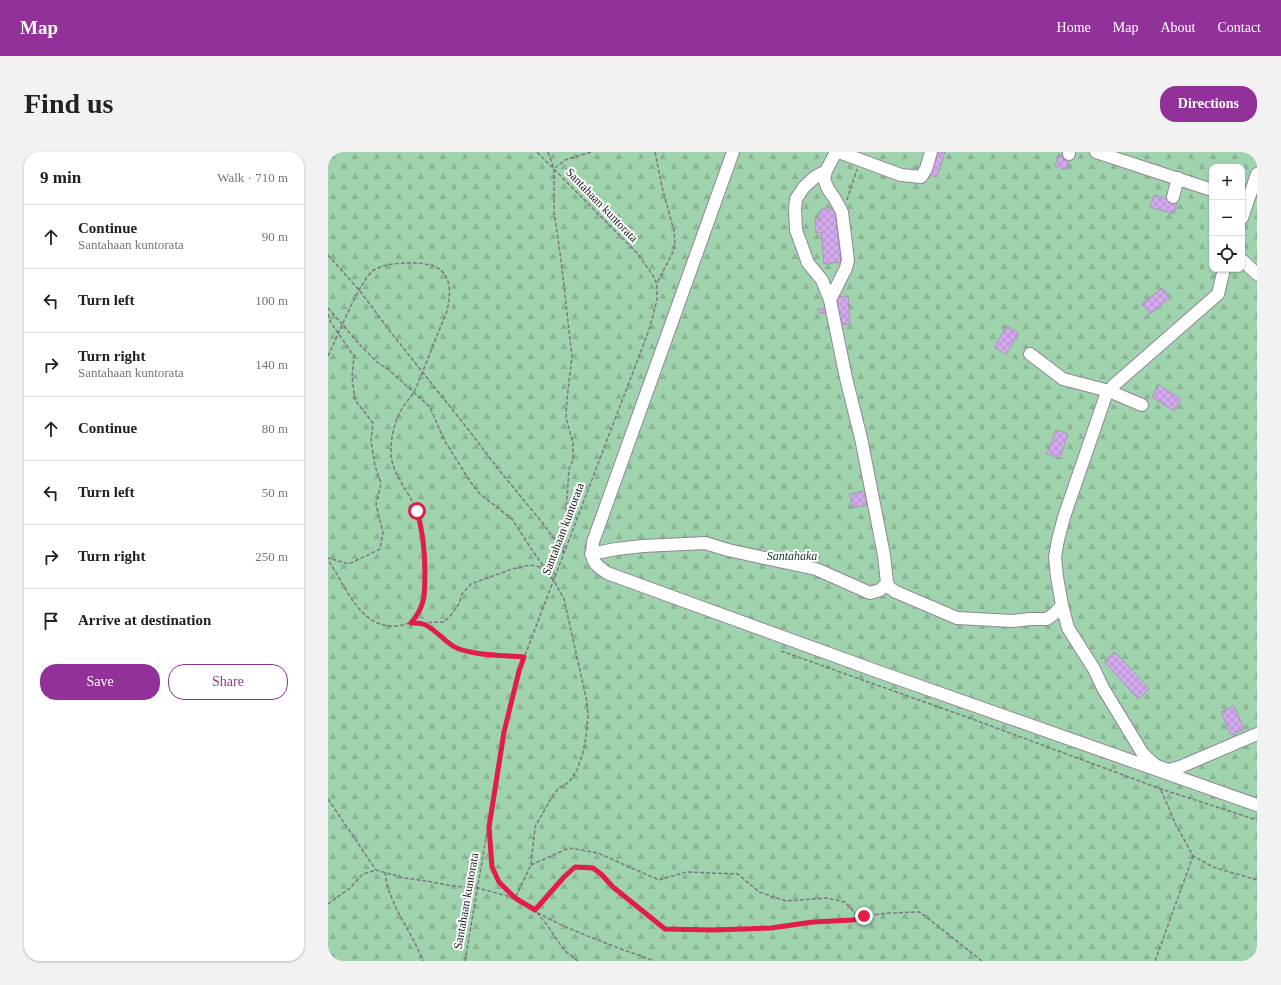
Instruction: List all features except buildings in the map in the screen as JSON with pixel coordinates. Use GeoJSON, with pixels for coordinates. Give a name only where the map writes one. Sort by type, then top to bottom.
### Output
{"type":"FeatureCollection","features":[{"type":"Feature","properties":{"kind":"lane"},"geometry":{"type":"LineString","coordinates":[[733,152],[593,542],[592,554],[594,564],[607,573],[882,674],[1257,805]]}},
{"type":"Feature","properties":{"kind":"lane"},"geometry":{"type":"LineString","coordinates":[[830,300],[846,268],[848,260],[841,210],[824,179],[826,171],[836,152]]}},
{"type":"Feature","properties":{"kind":"lane"},"geometry":{"type":"LineString","coordinates":[[839,152],[901,175],[921,177],[926,169],[931,152]]}},
{"type":"Feature","properties":{"kind":"lane"},"geometry":{"type":"LineString","coordinates":[[1096,152],[1209,189]]}},
{"type":"Feature","properties":{"kind":"lane"},"geometry":{"type":"LineString","coordinates":[[826,171],[815,177],[804,187],[796,198],[796,230],[808,263],[822,280],[830,300],[846,378],[861,438],[884,555],[887,583],[890,588],[896,592],[957,618],[1013,620],[1047,619],[1059,624],[1071,633]]}},
{"type":"Feature","properties":{"kind":"lane"},"geometry":{"type":"LineString","coordinates":[[1245,200],[1257,174]]}},
{"type":"Feature","properties":{"kind":"lane"},"geometry":{"type":"LineString","coordinates":[[1173,197],[1178,178]]}},
{"type":"Feature","properties":{"kind":"lane"},"geometry":{"type":"LineString","coordinates":[[1245,263],[1257,274]]}},
{"type":"Feature","properties":{"kind":"lane"},"geometry":{"type":"LineString","coordinates":[[1223,272],[1218,294],[1114,385],[1106,395],[1064,517],[1055,557],[1062,605],[1068,628],[1094,669],[1103,688],[1143,754],[1155,765],[1168,770],[1180,767],[1257,734]]}},
{"type":"Feature","properties":{"kind":"lane"},"geometry":{"type":"LineString","coordinates":[[1030,354],[1063,379],[1109,391],[1142,405]]}},
{"type":"Feature","properties":{"kind":"lane"},"geometry":{"type":"LineString","coordinates":[[592,554],[616,549],[643,546],[705,543],[728,550],[816,569],[870,593],[880,590],[887,583]]}},
{"type":"Feature","properties":{"kind":"lane"},"geometry":{"type":"LineString","coordinates":[[1047,619],[1062,605]]}},
{"type":"Feature","properties":{"kind":"path","name":"Santahaan kuntorata"},"geometry":{"type":"LineString","coordinates":[[465,961],[504,732],[519,671],[649,330],[657,300],[657,284],[652,274],[636,253],[536,152]]}},
{"type":"Feature","properties":{"kind":"path"},"geometry":{"type":"LineString","coordinates":[[548,152],[554,169],[554,211],[572,356],[566,418],[573,443],[572,460],[569,469],[563,556]]}},
{"type":"Feature","properties":{"kind":"path"},"geometry":{"type":"LineString","coordinates":[[554,169],[565,160],[591,152]]}},
{"type":"Feature","properties":{"kind":"path"},"geometry":{"type":"LineString","coordinates":[[654,152],[676,242],[673,252],[657,284]]}},
{"type":"Feature","properties":{"kind":"path"},"geometry":{"type":"LineString","coordinates":[[841,210],[845,205],[860,160]]}},
{"type":"Feature","properties":{"kind":"path"},"geometry":{"type":"LineString","coordinates":[[328,255],[359,290],[498,470],[545,526],[563,552]]}},
{"type":"Feature","properties":{"kind":"path"},"geometry":{"type":"LineString","coordinates":[[328,356],[359,290],[367,276],[374,270],[395,264],[426,264],[437,267],[443,273],[450,290],[450,301],[414,393],[402,408],[394,427],[390,452],[393,467],[417,511],[421,523],[424,597],[422,606],[417,616],[411,623]]}},
{"type":"Feature","properties":{"kind":"path"},"geometry":{"type":"LineString","coordinates":[[328,308],[377,362],[389,370],[430,407],[444,440],[472,484],[480,494],[512,519],[554,581],[564,599],[584,686],[588,717],[586,737],[583,753],[577,770],[570,782],[560,788],[553,795],[535,827],[531,865],[515,898]]}},
{"type":"Feature","properties":{"kind":"path"},"geometry":{"type":"LineString","coordinates":[[328,314],[331,323],[354,356],[352,377],[355,400],[373,423],[371,441],[375,466],[381,483],[376,504],[383,533],[380,548],[366,556],[349,564],[328,559]]}},
{"type":"Feature","properties":{"kind":"path"},"geometry":{"type":"LineString","coordinates":[[328,559],[362,612],[380,624],[391,627],[403,626],[411,623],[444,622],[459,604],[462,594],[471,584],[512,569],[530,565],[545,568],[556,574]]}},
{"type":"Feature","properties":{"kind":"path"},"geometry":{"type":"LineString","coordinates":[[416,623],[423,624],[430,628],[458,649],[490,655],[524,657]]}},
{"type":"Feature","properties":{"kind":"path"},"geometry":{"type":"LineString","coordinates":[[781,651],[964,716],[1161,789],[1257,820]]}},
{"type":"Feature","properties":{"kind":"path"},"geometry":{"type":"LineString","coordinates":[[1161,789],[1176,825],[1193,856],[1214,867],[1257,880]]}},
{"type":"Feature","properties":{"kind":"path"},"geometry":{"type":"LineString","coordinates":[[328,799],[376,870]]}},
{"type":"Feature","properties":{"kind":"path"},"geometry":{"type":"LineString","coordinates":[[489,827],[492,867],[499,882],[515,898],[554,922],[654,961]]}},
{"type":"Feature","properties":{"kind":"path"},"geometry":{"type":"LineString","coordinates":[[531,865],[569,848],[598,853],[659,880],[686,872],[738,874],[759,892],[786,901],[827,898],[845,902],[859,918]]}},
{"type":"Feature","properties":{"kind":"path"},"geometry":{"type":"LineString","coordinates":[[1155,961],[1193,856]]}},
{"type":"Feature","properties":{"kind":"path"},"geometry":{"type":"LineString","coordinates":[[535,910],[564,877],[575,867],[593,868],[613,887],[665,929],[713,930],[771,928],[813,922],[853,920],[864,916],[890,913],[920,912],[982,961]]}},
{"type":"Feature","properties":{"kind":"path"},"geometry":{"type":"LineString","coordinates":[[328,904],[350,888],[363,874],[376,870],[404,878],[452,886],[478,888],[515,898]]}},
{"type":"Feature","properties":{"kind":"path"},"geometry":{"type":"LineString","coordinates":[[385,872],[387,886],[393,901],[416,943],[423,961]]}},
{"type":"Feature","properties":{"kind":"path"},"geometry":{"type":"LineString","coordinates":[[535,910],[564,950],[578,961]]}},
{"type":"Feature","properties":{"kind":"green space","name":"Santahaka"},"geometry":{"type":"Polygon","coordinates":[[[328,152],[1257,152],[1257,961],[328,961],[328,152]]]}},
{"type":"Feature","properties":{"kind":"route"},"geometry":{"type":"LineString","coordinates":[[417,511],[421,523],[425,584],[422,606],[417,616],[411,623],[423,624],[458,649],[490,655],[524,657],[519,671],[504,732],[489,827],[492,867],[499,882],[515,898],[535,910],[564,877],[575,867],[593,868],[613,887],[665,929],[713,930],[771,928],[813,922],[853,920],[864,916]]}}]}
